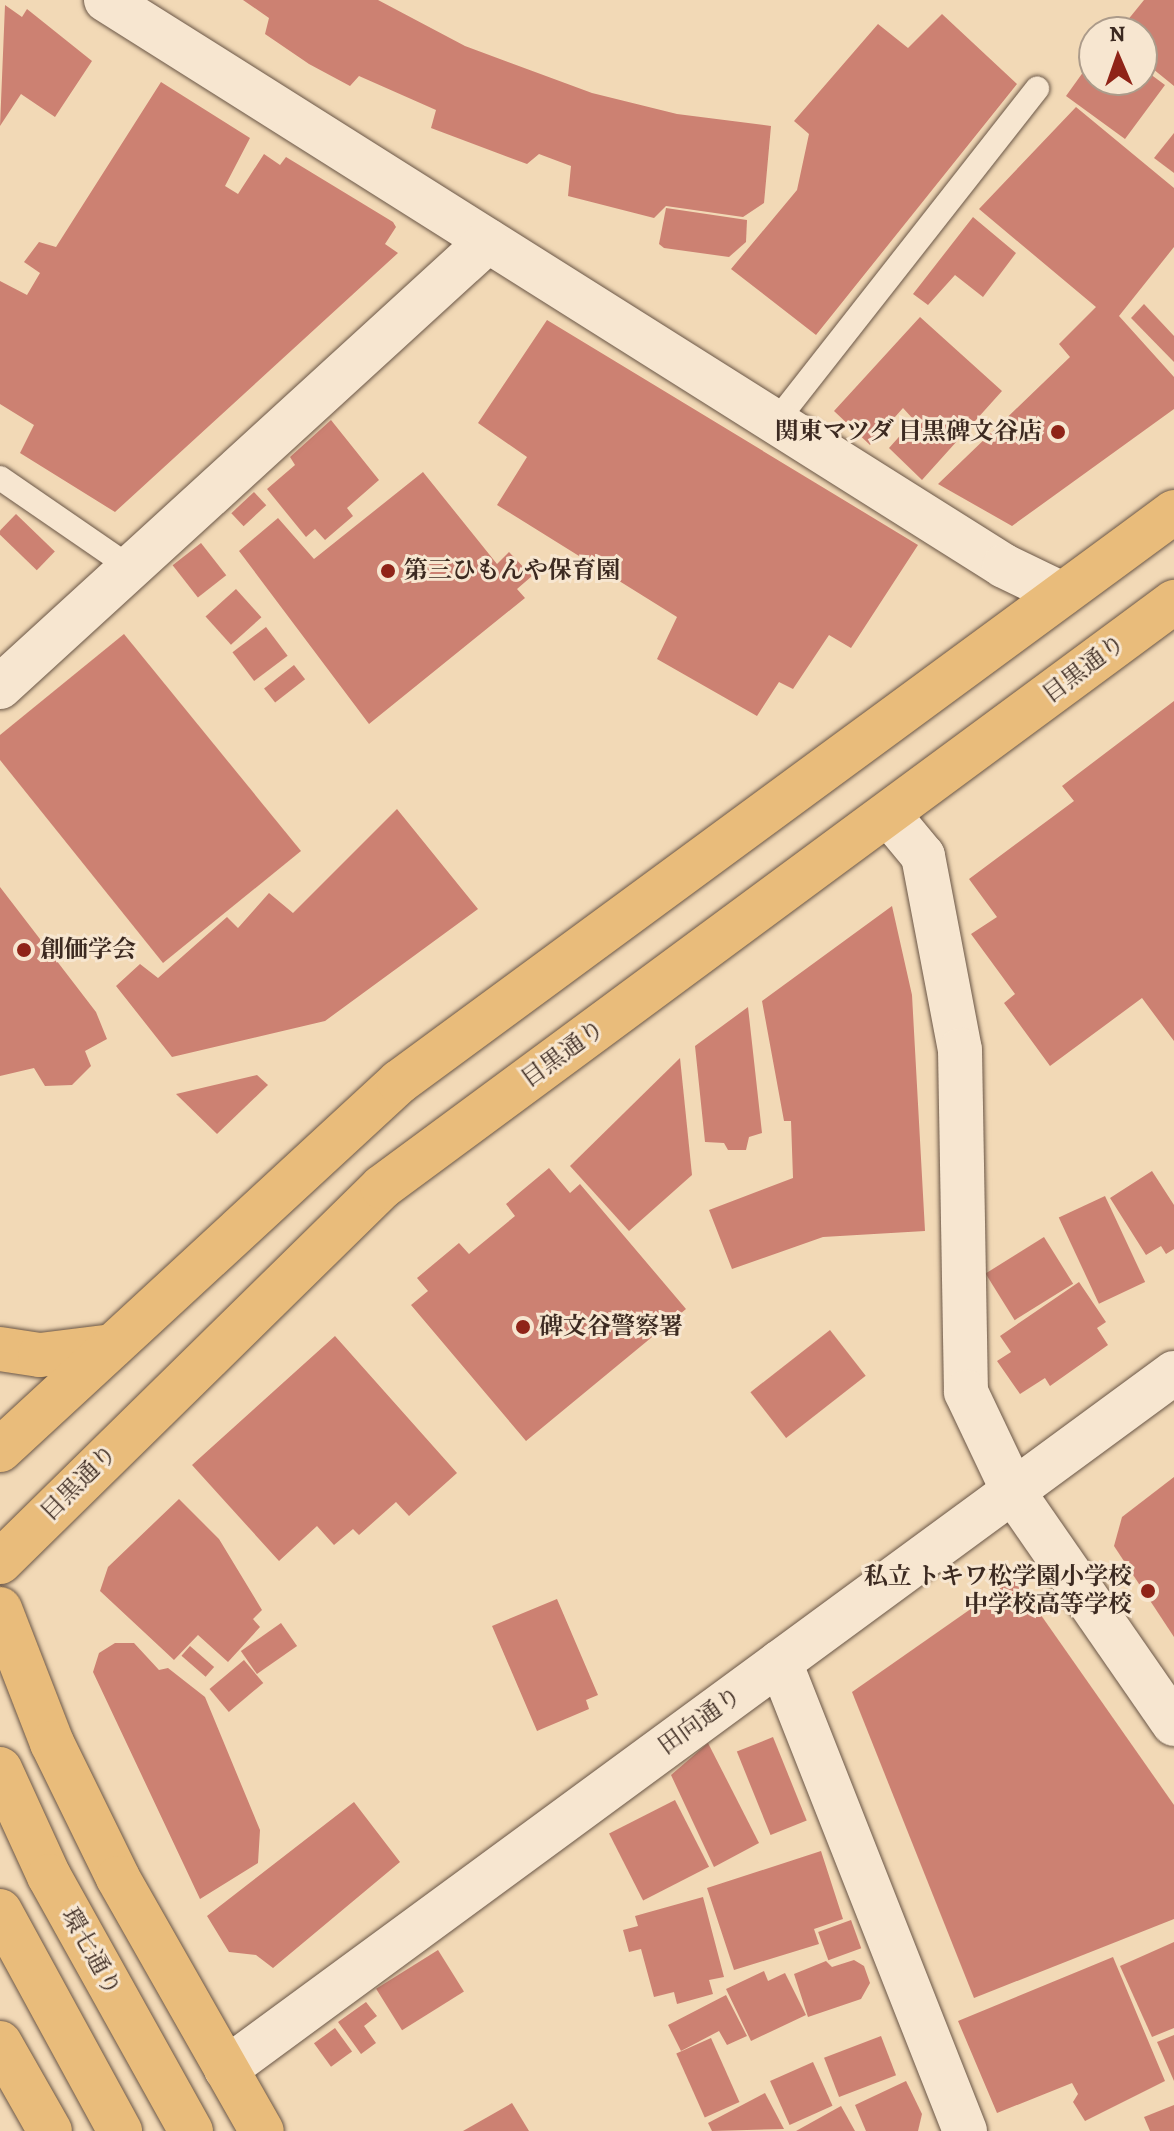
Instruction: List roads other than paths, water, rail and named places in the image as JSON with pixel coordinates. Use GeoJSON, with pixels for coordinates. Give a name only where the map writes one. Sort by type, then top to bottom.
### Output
{"type":"FeatureCollection","features":[{"type":"Feature","properties":{"kind":"main road"},"geometry":{"type":"LineString","coordinates":[[0,1450],[399,1082],[1174,512]]}},
{"type":"Feature","properties":{"kind":"main road","name":"目黒通り"},"geometry":{"type":"LineString","coordinates":[[0,1562],[382,1187],[1174,602]]}},
{"type":"Feature","properties":{"kind":"main road"},"geometry":{"type":"LineString","coordinates":[[0,1349],[40,1355],[112,1346]]}},
{"type":"Feature","properties":{"kind":"main road"},"geometry":{"type":"LineString","coordinates":[[0,1609],[52,1743],[118,1878],[262,2131]]}},
{"type":"Feature","properties":{"kind":"main road","name":"環七通り"},"geometry":{"type":"LineString","coordinates":[[0,1769],[49,1876],[191,2131]]}},
{"type":"Feature","properties":{"kind":"main road"},"geometry":{"type":"LineString","coordinates":[[0,1911],[120,2131]]}},
{"type":"Feature","properties":{"kind":"main road"},"geometry":{"type":"LineString","coordinates":[[0,2043],[50,2131]]}},
{"type":"Feature","properties":{"kind":"street"},"geometry":{"type":"LineString","coordinates":[[106,0],[778,419],[1004,566],[1062,594]]}},
{"type":"Feature","properties":{"kind":"street"},"geometry":{"type":"LineString","coordinates":[[0,687],[488,241]]}},
{"type":"Feature","properties":{"kind":"street"},"geometry":{"type":"LineString","coordinates":[[889,815],[923,856],[960,1050],[966,1392],[1014,1493],[1174,1724]]}},
{"type":"Feature","properties":{"kind":"street","name":"田向通り"},"geometry":{"type":"LineString","coordinates":[[226,2069],[1174,1373]]}},
{"type":"Feature","properties":{"kind":"street"},"geometry":{"type":"LineString","coordinates":[[780,1662],[965,2131]]}},
{"type":"Feature","properties":{"kind":"lane"},"geometry":{"type":"LineString","coordinates":[[778,419],[1037,89]]}},
{"type":"Feature","properties":{"kind":"lane"},"geometry":{"type":"LineString","coordinates":[[0,478],[131,568]]}},
{"type":"Feature","properties":{"kind":"place","name":"関東マツダ 目黒碑文谷店"},"geometry":{"type":"Point","coordinates":[1058,432]}},
{"type":"Feature","properties":{"kind":"place","name":"第三ひもんや保育園"},"geometry":{"type":"Point","coordinates":[388,571]}},
{"type":"Feature","properties":{"kind":"place","name":"創価学会"},"geometry":{"type":"Point","coordinates":[24,950]}},
{"type":"Feature","properties":{"kind":"place","name":"碑文谷警察署"},"geometry":{"type":"Point","coordinates":[523,1327]}},
{"type":"Feature","properties":{"kind":"place","name":"私立 トキワ松学園小学校 中学校高等学校"},"geometry":{"type":"Point","coordinates":[1148,1591]}}]}
